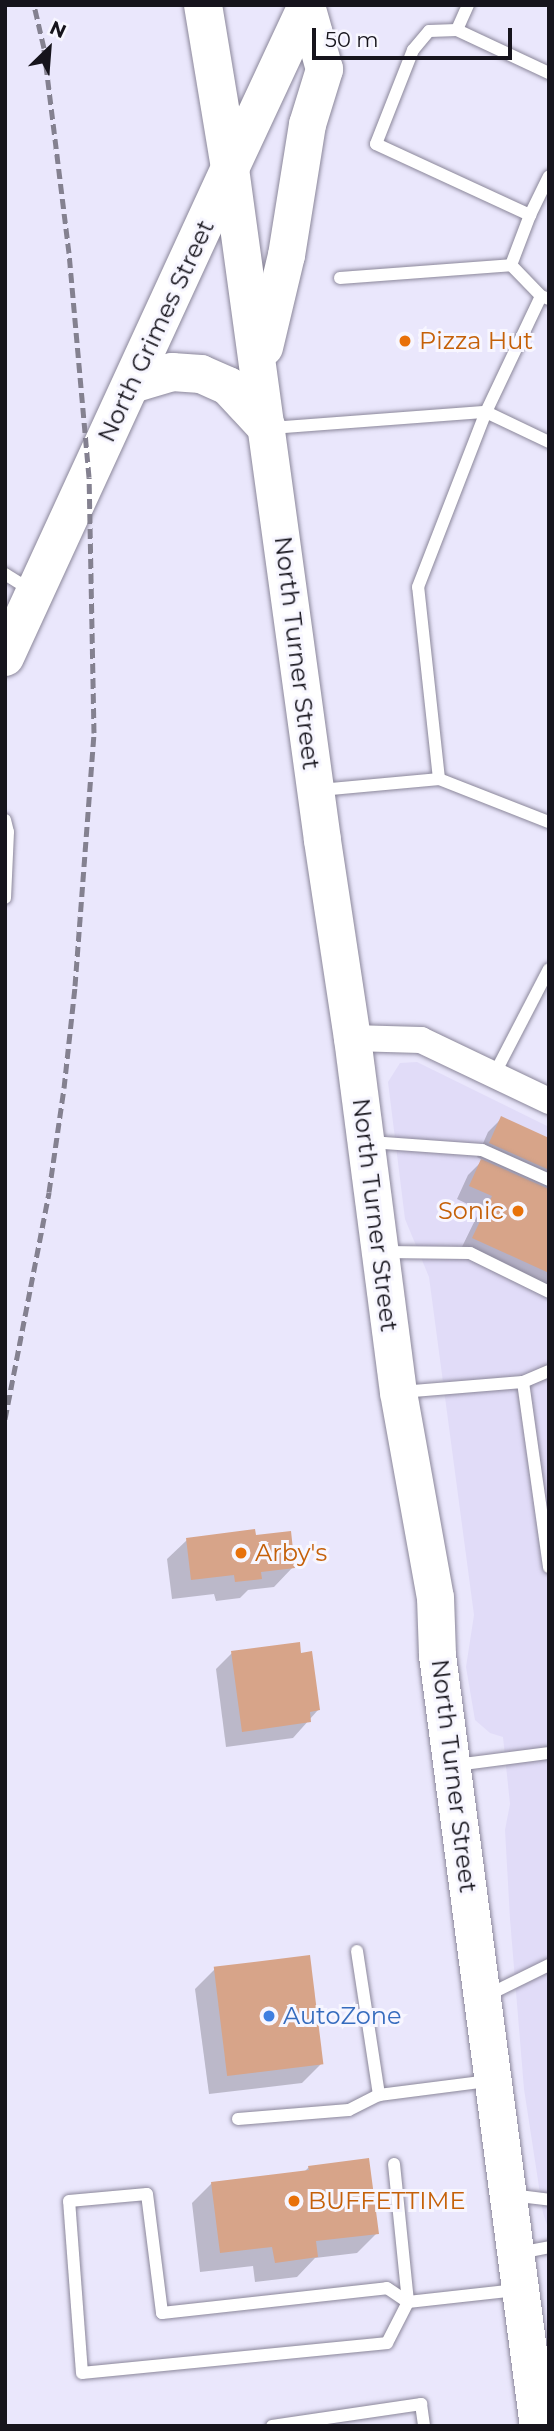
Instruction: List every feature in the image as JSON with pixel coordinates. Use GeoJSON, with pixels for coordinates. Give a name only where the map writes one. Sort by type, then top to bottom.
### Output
{"type":"FeatureCollection","features":[{"type":"Feature","properties":{"kind":"main road","name":"North Turner Street"},"geometry":{"type":"LineString","coordinates":[[203,5],[259,368],[398,1392],[435,1597],[437,1655],[508,2195],[532,2250],[520,2290],[538,2426]]}},
{"type":"Feature","properties":{"kind":"main road","name":"North Grimes Street"},"geometry":{"type":"LineString","coordinates":[[5,657],[20,584],[132,384],[306,5]]}},
{"type":"Feature","properties":{"kind":"main road"},"geometry":{"type":"LineString","coordinates":[[259,368],[286,255],[307,124],[324,69],[306,5]]}},
{"type":"Feature","properties":{"kind":"main road"},"geometry":{"type":"LineString","coordinates":[[132,384],[172,372],[201,374],[228,386],[267,428]]}},
{"type":"Feature","properties":{"kind":"street"},"geometry":{"type":"LineString","coordinates":[[352,1038],[421,1040],[549,1101]]}},
{"type":"Feature","properties":{"kind":"lane"},"geometry":{"type":"LineString","coordinates":[[457,30],[468,5]]}},
{"type":"Feature","properties":{"kind":"lane"},"geometry":{"type":"LineString","coordinates":[[530,215],[376,144],[413,50],[429,31],[457,30],[549,73]]}},
{"type":"Feature","properties":{"kind":"lane"},"geometry":{"type":"LineString","coordinates":[[511,265],[530,215],[549,176]]}},
{"type":"Feature","properties":{"kind":"lane"},"geometry":{"type":"LineString","coordinates":[[340,278],[511,265],[545,298],[486,412],[418,587],[439,779]]}},
{"type":"Feature","properties":{"kind":"lane"},"geometry":{"type":"LineString","coordinates":[[267,428],[486,412],[549,442]]}},
{"type":"Feature","properties":{"kind":"lane"},"geometry":{"type":"LineString","coordinates":[[315,790],[439,779],[549,822]]}},
{"type":"Feature","properties":{"kind":"lane"},"geometry":{"type":"LineString","coordinates":[[5,820],[8,832],[5,898]]}},
{"type":"Feature","properties":{"kind":"lane"},"geometry":{"type":"LineString","coordinates":[[494,1075],[549,969]]}},
{"type":"Feature","properties":{"kind":"lane"},"geometry":{"type":"LineString","coordinates":[[366,1141],[482,1150],[549,1180]]}},
{"type":"Feature","properties":{"kind":"lane"},"geometry":{"type":"LineString","coordinates":[[380,1252],[470,1253],[549,1292]]}},
{"type":"Feature","properties":{"kind":"lane"},"geometry":{"type":"LineString","coordinates":[[398,1392],[523,1382],[549,1371]]}},
{"type":"Feature","properties":{"kind":"lane"},"geometry":{"type":"LineString","coordinates":[[523,1382],[549,1567]]}},
{"type":"Feature","properties":{"kind":"lane"},"geometry":{"type":"LineString","coordinates":[[452,1766],[549,1753]]}},
{"type":"Feature","properties":{"kind":"lane"},"geometry":{"type":"LineString","coordinates":[[357,1951],[379,2095]]}},
{"type":"Feature","properties":{"kind":"lane"},"geometry":{"type":"LineString","coordinates":[[482,1997],[549,1965]]}},
{"type":"Feature","properties":{"kind":"lane"},"geometry":{"type":"LineString","coordinates":[[238,2119],[349,2110],[379,2095],[493,2080]]}},
{"type":"Feature","properties":{"kind":"lane"},"geometry":{"type":"LineString","coordinates":[[394,2164],[408,2302],[387,2343],[82,2373],[69,2201],[147,2194],[162,2313],[387,2288],[408,2302],[520,2290]]}},
{"type":"Feature","properties":{"kind":"lane"},"geometry":{"type":"LineString","coordinates":[[508,2195],[549,2200]]}},
{"type":"Feature","properties":{"kind":"lane"},"geometry":{"type":"LineString","coordinates":[[272,2426],[421,2404],[425,2426]]}},
{"type":"Feature","properties":{"kind":"shaded area"},"geometry":{"type":"Polygon","coordinates":[[[417,1062],[549,1127],[549,2231],[543,2213],[524,2089],[510,1919],[505,1830],[510,1804],[503,1737],[490,1733],[475,1720],[466,1667],[474,1615],[429,1277],[405,1219],[388,1082],[400,1063],[417,1062]]]}},
{"type":"Feature","properties":{"kind":"building"},"geometry":{"type":"Polygon","coordinates":[[[501,1116],[549,1138],[549,1170],[489,1143],[501,1116]]]}},
{"type":"Feature","properties":{"kind":"building","name":"Sonic"},"geometry":{"type":"Polygon","coordinates":[[[481,1159],[549,1189],[549,1273],[472,1238],[492,1196],[469,1186],[481,1159]]]}},
{"type":"Feature","properties":{"kind":"building","name":"Arby's"},"geometry":{"type":"Polygon","coordinates":[[[255,1529],[256,1535],[291,1531],[295,1568],[261,1572],[262,1579],[235,1582],[234,1575],[191,1580],[186,1538],[255,1529]]]}},
{"type":"Feature","properties":{"kind":"building"},"geometry":{"type":"Polygon","coordinates":[[[300,1642],[301,1653],[312,1651],[320,1710],[310,1712],[311,1722],[242,1732],[231,1651],[300,1642]]]}},
{"type":"Feature","properties":{"kind":"building","name":"AutoZone"},"geometry":{"type":"Polygon","coordinates":[[[310,1955],[323,2064],[227,2076],[214,1967],[310,1955]]]}},
{"type":"Feature","properties":{"kind":"building","name":"BUFFETTIME"},"geometry":{"type":"Polygon","coordinates":[[[369,2158],[379,2234],[316,2241],[318,2257],[275,2263],[272,2247],[220,2253],[211,2182],[309,2170],[308,2166],[369,2158]]]}},
{"type":"Feature","properties":{"kind":"railway"},"geometry":{"type":"LineString","coordinates":[[5,1419],[49,1192],[64,1088],[75,986],[94,733],[89,477],[69,253],[44,48],[34,5]]}},
{"type":"Feature","properties":{"kind":"place","name":"Pizza Hut"},"geometry":{"type":"Point","coordinates":[405,341]}},
{"type":"Feature","properties":{"kind":"place","name":"Sonic"},"geometry":{"type":"Point","coordinates":[518,1211]}},
{"type":"Feature","properties":{"kind":"place","name":"Arby's"},"geometry":{"type":"Point","coordinates":[241,1553]}},
{"type":"Feature","properties":{"kind":"place","name":"AutoZone"},"geometry":{"type":"Point","coordinates":[269,2016]}},
{"type":"Feature","properties":{"kind":"place","name":"BUFFETTIME"},"geometry":{"type":"Point","coordinates":[294,2201]}}]}
